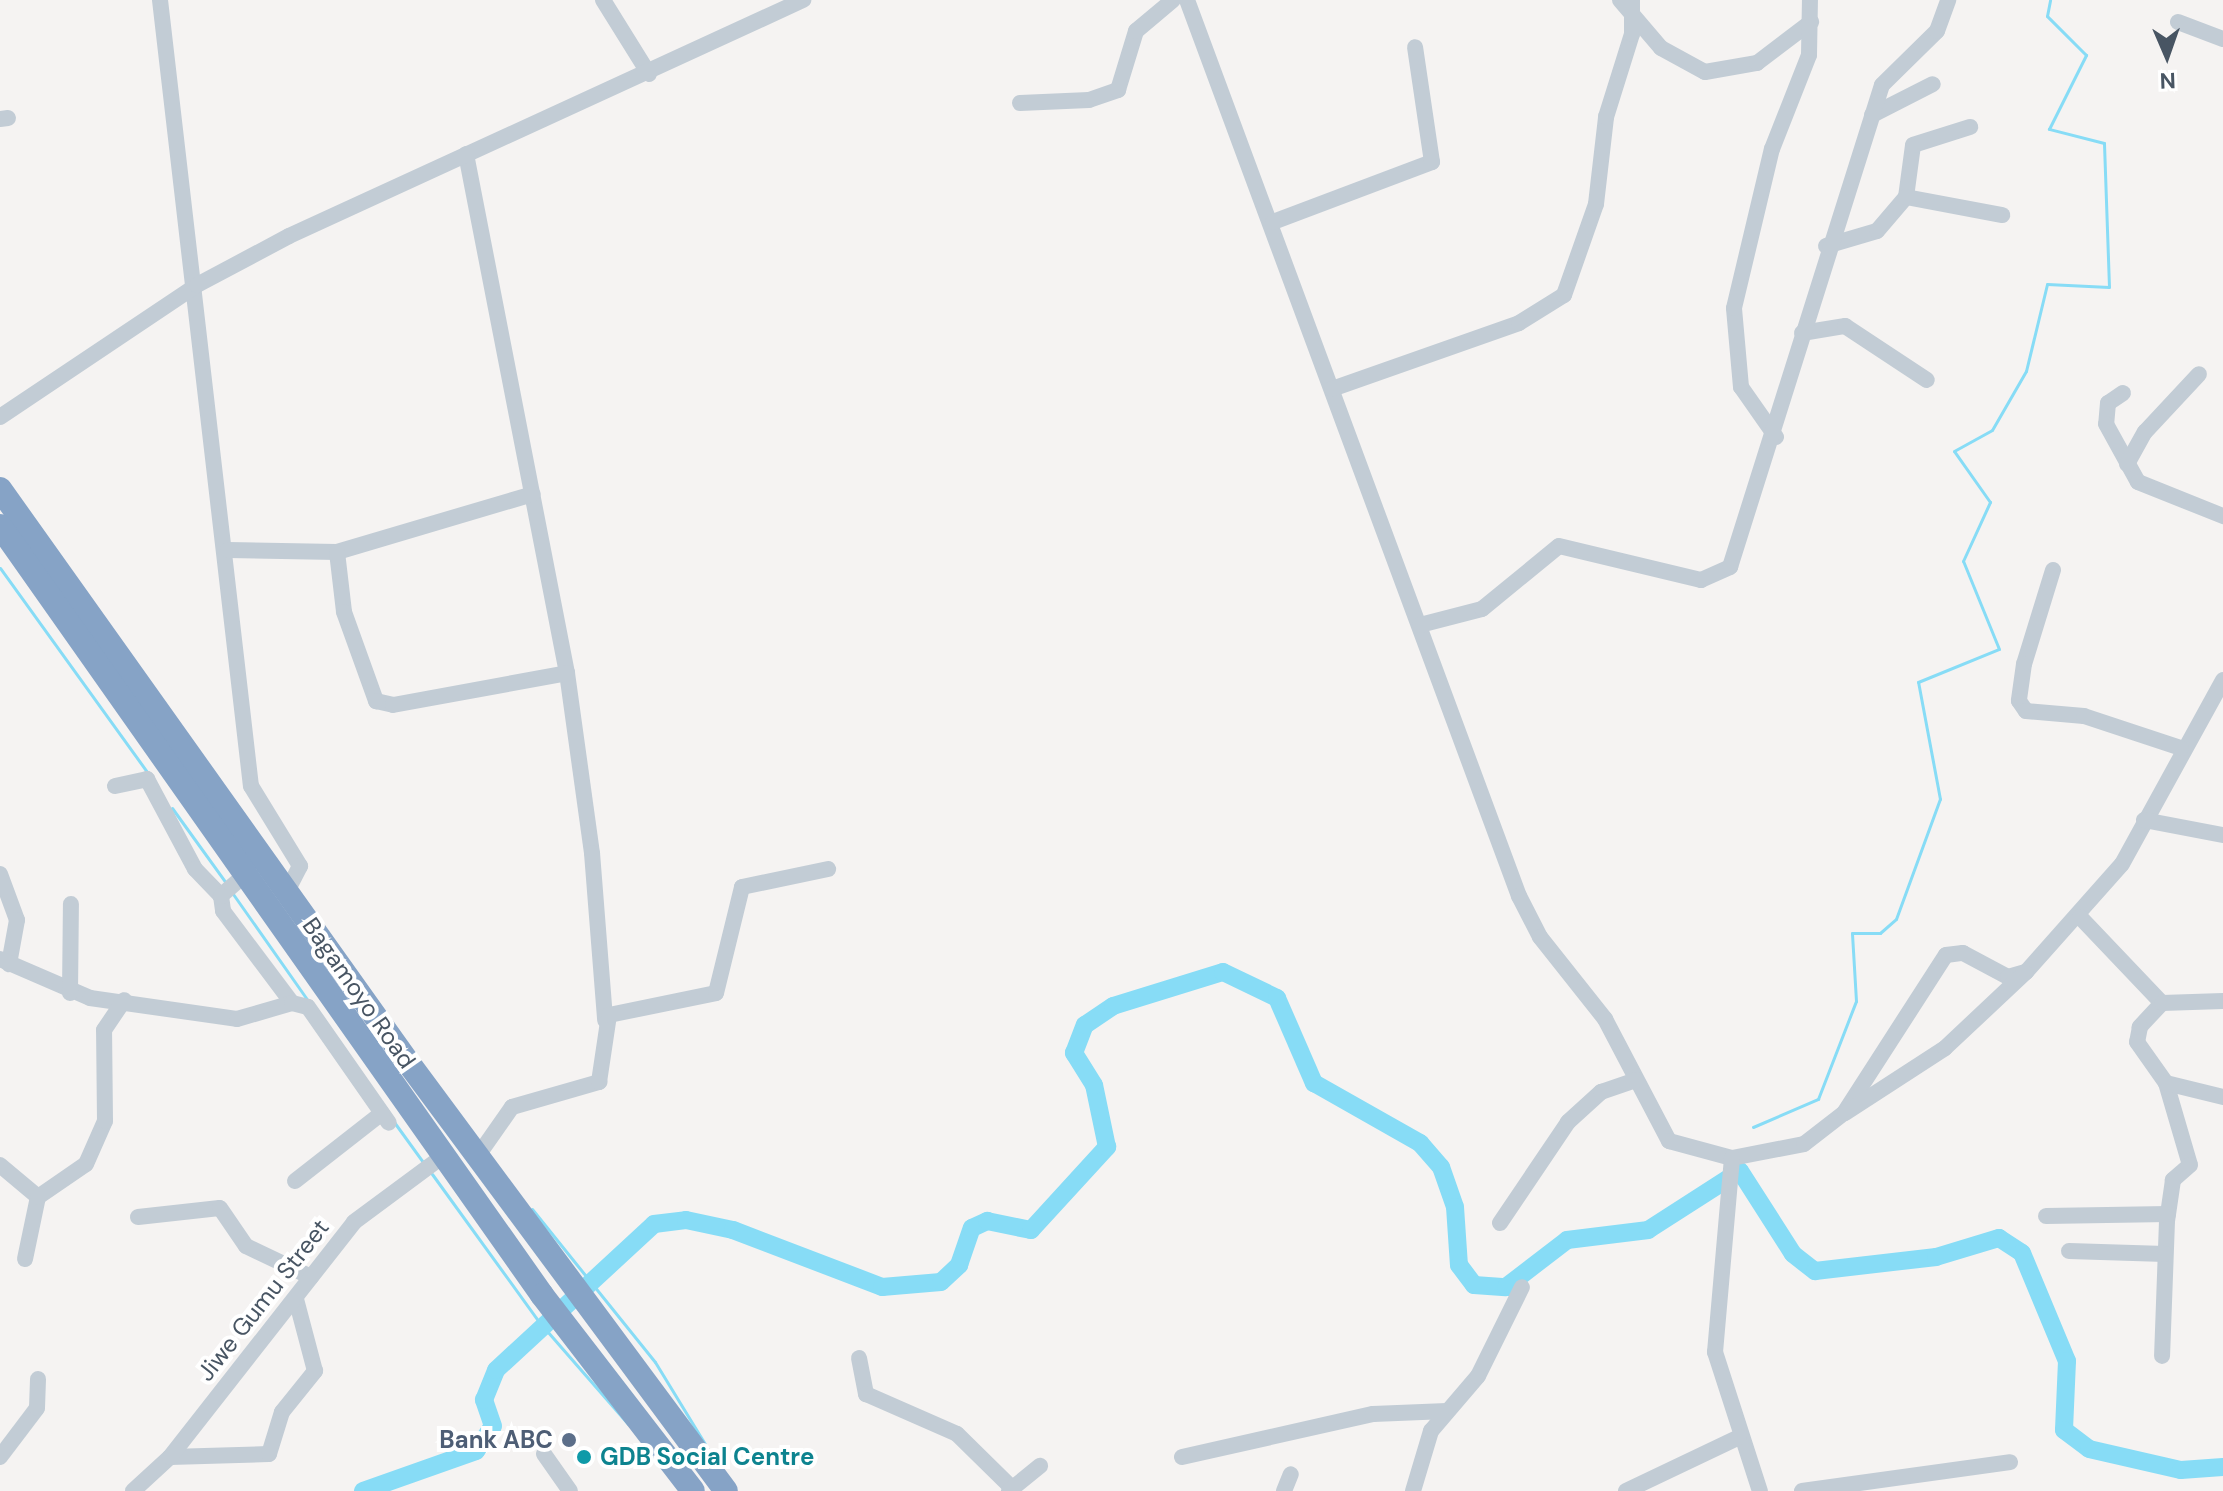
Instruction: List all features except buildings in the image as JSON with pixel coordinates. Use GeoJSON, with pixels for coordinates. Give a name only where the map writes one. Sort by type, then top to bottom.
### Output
{"type":"FeatureCollection","features":[{"type":"Feature","properties":{"kind":"highway","name":"Bagamoyo Road"},"geometry":{"type":"LineString","coordinates":[[0,489],[477,1157],[607,1323],[726,1491]]}},
{"type":"Feature","properties":{"kind":"highway","name":"Bagamoyo Road"},"geometry":{"type":"LineString","coordinates":[[0,526],[446,1154],[542,1295],[693,1491]]}},
{"type":"Feature","properties":{"kind":"street"},"geometry":{"type":"LineString","coordinates":[[160,0],[228,550],[251,786],[301,870],[287,891]]}},
{"type":"Feature","properties":{"kind":"street"},"geometry":{"type":"LineString","coordinates":[[603,0],[649,74]]}},
{"type":"Feature","properties":{"kind":"street"},"geometry":{"type":"LineString","coordinates":[[0,417],[197,285],[466,154],[649,74],[803,0]]}},
{"type":"Feature","properties":{"kind":"street"},"geometry":{"type":"LineString","coordinates":[[1020,103],[1089,100],[1118,90],[1136,31],[1173,0]]}},
{"type":"Feature","properties":{"kind":"street"},"geometry":{"type":"LineString","coordinates":[[1187,0],[1273,222],[1519,896],[1540,937],[1605,1019],[1669,1141],[1732,1158],[1804,1144],[1844,1113],[1945,1048],[2080,917],[2144,820],[2181,748],[2223,680]]}},
{"type":"Feature","properties":{"kind":"street"},"geometry":{"type":"LineString","coordinates":[[1620,0],[1634,8],[1661,48],[1705,72],[1757,63],[1811,22]]}},
{"type":"Feature","properties":{"kind":"street"},"geometry":{"type":"LineString","coordinates":[[1776,437],[1741,387],[1734,308],[1772,149],[1802,87],[1811,22],[1810,0]]}},
{"type":"Feature","properties":{"kind":"street"},"geometry":{"type":"LineString","coordinates":[[1420,625],[1482,609],[1559,546],[1714,580],[1730,567],[1776,437],[1826,246],[1882,85],[1937,31],[1948,0]]}},
{"type":"Feature","properties":{"kind":"street"},"geometry":{"type":"LineString","coordinates":[[1332,389],[1519,323],[1564,295],[1596,204],[1606,117],[1634,8]]}},
{"type":"Feature","properties":{"kind":"street"},"geometry":{"type":"LineString","coordinates":[[2178,22],[2223,39]]}},
{"type":"Feature","properties":{"kind":"street"},"geometry":{"type":"LineString","coordinates":[[1273,222],[1432,162],[1415,47]]}},
{"type":"Feature","properties":{"kind":"street"},"geometry":{"type":"LineString","coordinates":[[1872,115],[1933,84]]}},
{"type":"Feature","properties":{"kind":"street"},"geometry":{"type":"LineString","coordinates":[[1826,246],[1877,231],[1906,197],[1913,145],[1970,127]]}},
{"type":"Feature","properties":{"kind":"street"},"geometry":{"type":"LineString","coordinates":[[466,154],[567,673],[601,929],[605,1020],[599,1082],[512,1107],[477,1157]]}},
{"type":"Feature","properties":{"kind":"street"},"geometry":{"type":"LineString","coordinates":[[1906,197],[2002,215]]}},
{"type":"Feature","properties":{"kind":"street"},"geometry":{"type":"LineString","coordinates":[[1802,333],[1845,326],[1927,380]]}},
{"type":"Feature","properties":{"kind":"street"},"geometry":{"type":"LineString","coordinates":[[2127,464],[2145,432],[2199,374]]}},
{"type":"Feature","properties":{"kind":"street"},"geometry":{"type":"LineString","coordinates":[[2123,393],[2105,415],[2127,464],[2148,490],[2223,516]]}},
{"type":"Feature","properties":{"kind":"street"},"geometry":{"type":"LineString","coordinates":[[228,550],[337,552],[533,494]]}},
{"type":"Feature","properties":{"kind":"street"},"geometry":{"type":"LineString","coordinates":[[337,552],[344,612],[376,701],[393,705],[567,673]]}},
{"type":"Feature","properties":{"kind":"street"},"geometry":{"type":"LineString","coordinates":[[2053,570],[2019,701],[2026,711],[2084,716],[2181,748]]}},
{"type":"Feature","properties":{"kind":"street"},"geometry":{"type":"LineString","coordinates":[[115,786],[147,779],[195,869],[221,896],[235,934],[292,1003]]}},
{"type":"Feature","properties":{"kind":"street"},"geometry":{"type":"LineString","coordinates":[[2144,820],[2223,835]]}},
{"type":"Feature","properties":{"kind":"street"},"geometry":{"type":"LineString","coordinates":[[605,1020],[716,993],[742,887],[828,869]]}},
{"type":"Feature","properties":{"kind":"street"},"geometry":{"type":"LineString","coordinates":[[221,896],[247,873]]}},
{"type":"Feature","properties":{"kind":"street"},"geometry":{"type":"LineString","coordinates":[[0,874],[17,920],[4,961],[70,993],[237,1019],[292,1003],[308,1007],[386,1118],[295,1181]]}},
{"type":"Feature","properties":{"kind":"street"},"geometry":{"type":"LineString","coordinates":[[70,993],[71,904]]}},
{"type":"Feature","properties":{"kind":"street"},"geometry":{"type":"LineString","coordinates":[[2080,917],[2162,1003]]}},
{"type":"Feature","properties":{"kind":"street"},"geometry":{"type":"LineString","coordinates":[[1844,1113],[1946,955],[1963,953],[2008,977],[2026,972]]}},
{"type":"Feature","properties":{"kind":"street"},"geometry":{"type":"LineString","coordinates":[[38,1197],[68,1182],[98,1140],[108,1102],[104,1030],[124,1000]]}},
{"type":"Feature","properties":{"kind":"street"},"geometry":{"type":"LineString","coordinates":[[2162,1356],[2168,1214],[2173,1180],[2190,1165],[2166,1083],[2137,1042],[2140,1027],[2162,1003],[2223,1001]]}},
{"type":"Feature","properties":{"kind":"street"},"geometry":{"type":"LineString","coordinates":[[1500,1223],[1568,1122],[1601,1092],[1636,1080]]}},
{"type":"Feature","properties":{"kind":"street"},"geometry":{"type":"LineString","coordinates":[[2166,1083],[2223,1097]]}},
{"type":"Feature","properties":{"kind":"street","name":"Jiwe Gumu Street"},"geometry":{"type":"LineString","coordinates":[[133,1491],[170,1457],[354,1222],[446,1154]]}},
{"type":"Feature","properties":{"kind":"street"},"geometry":{"type":"LineString","coordinates":[[1732,1158],[1715,1352],[1739,1437],[1760,1491]]}},
{"type":"Feature","properties":{"kind":"street"},"geometry":{"type":"LineString","coordinates":[[0,1165],[38,1197]]}},
{"type":"Feature","properties":{"kind":"street"},"geometry":{"type":"LineString","coordinates":[[25,1259],[38,1197]]}},
{"type":"Feature","properties":{"kind":"street"},"geometry":{"type":"LineString","coordinates":[[138,1217],[220,1208],[246,1246],[311,1277]]}},
{"type":"Feature","properties":{"kind":"street"},"geometry":{"type":"LineString","coordinates":[[2046,1216],[2168,1214]]}},
{"type":"Feature","properties":{"kind":"street"},"geometry":{"type":"LineString","coordinates":[[2069,1251],[2165,1254]]}},
{"type":"Feature","properties":{"kind":"street"},"geometry":{"type":"LineString","coordinates":[[1413,1491],[1431,1431],[1483,1368],[1522,1287]]}},
{"type":"Feature","properties":{"kind":"street"},"geometry":{"type":"LineString","coordinates":[[170,1457],[269,1454],[282,1412],[315,1371],[296,1299]]}},
{"type":"Feature","properties":{"kind":"street"},"geometry":{"type":"LineString","coordinates":[[859,1358],[866,1394],[957,1434],[1011,1490],[1040,1466]]}},
{"type":"Feature","properties":{"kind":"street"},"geometry":{"type":"LineString","coordinates":[[0,1457],[37,1408],[38,1379]]}},
{"type":"Feature","properties":{"kind":"street"},"geometry":{"type":"LineString","coordinates":[[1182,1457],[1373,1414],[1447,1411]]}},
{"type":"Feature","properties":{"kind":"street"},"geometry":{"type":"LineString","coordinates":[[1626,1491],[1739,1437]]}},
{"type":"Feature","properties":{"kind":"street"},"geometry":{"type":"LineString","coordinates":[[544,1454],[570,1491]]}},
{"type":"Feature","properties":{"kind":"street"},"geometry":{"type":"LineString","coordinates":[[1802,1491],[2010,1462]]}},
{"type":"Feature","properties":{"kind":"street"},"geometry":{"type":"LineString","coordinates":[[1284,1491],[1291,1474]]}},
{"type":"Feature","properties":{"kind":"waterway"},"geometry":{"type":"LineString","coordinates":[[1753,1127],[1818,1099],[1856,1001],[1852,933],[1880,933],[1896,919],[1940,799],[1918,682],[1999,649],[1963,561],[1990,502],[1954,451],[1992,430],[2026,371],[2047,284],[2109,287],[2104,143],[2049,129],[2086,55],[2047,16],[2050,0]]}},
{"type":"Feature","properties":{"kind":"waterway"},"geometry":{"type":"LineString","coordinates":[[0,568],[147,772]]}},
{"type":"Feature","properties":{"kind":"waterway"},"geometry":{"type":"LineString","coordinates":[[172,808],[226,883]]}},
{"type":"Feature","properties":{"kind":"waterway"},"geometry":{"type":"LineString","coordinates":[[233,894],[309,1002]]}},
{"type":"Feature","properties":{"kind":"waterway"},"geometry":{"type":"LineString","coordinates":[[363,1491],[476,1451],[493,1426],[484,1400],[496,1370],[654,1224],[686,1220],[733,1230],[882,1287],[941,1282],[959,1265],[972,1228],[987,1221],[1031,1230],[1107,1147],[1094,1085],[1074,1053],[1085,1025],[1113,1006],[1223,972],[1277,998],[1314,1083],[1420,1143],[1441,1167],[1455,1207],[1459,1265],[1474,1285],[1506,1287],[1567,1240],[1648,1230],[1740,1171],[1793,1254],[1815,1271],[1936,1257],[1999,1238],[2022,1253],[2067,1361],[2064,1430],[2089,1449],[2181,1470],[2223,1467]]}},
{"type":"Feature","properties":{"kind":"waterway"},"geometry":{"type":"LineString","coordinates":[[394,1122],[425,1165]]}},
{"type":"Feature","properties":{"kind":"waterway"},"geometry":{"type":"LineString","coordinates":[[432,1174],[540,1323],[628,1424]]}},
{"type":"Feature","properties":{"kind":"waterway"},"geometry":{"type":"LineString","coordinates":[[532,1209],[655,1362],[705,1444]]}},
{"type":"Feature","properties":{"kind":"place","name":"Bank ABC"},"geometry":{"type":"Point","coordinates":[569,1440]}},
{"type":"Feature","properties":{"kind":"place","name":"GDB Social Centre"},"geometry":{"type":"Point","coordinates":[584,1457]}}]}
